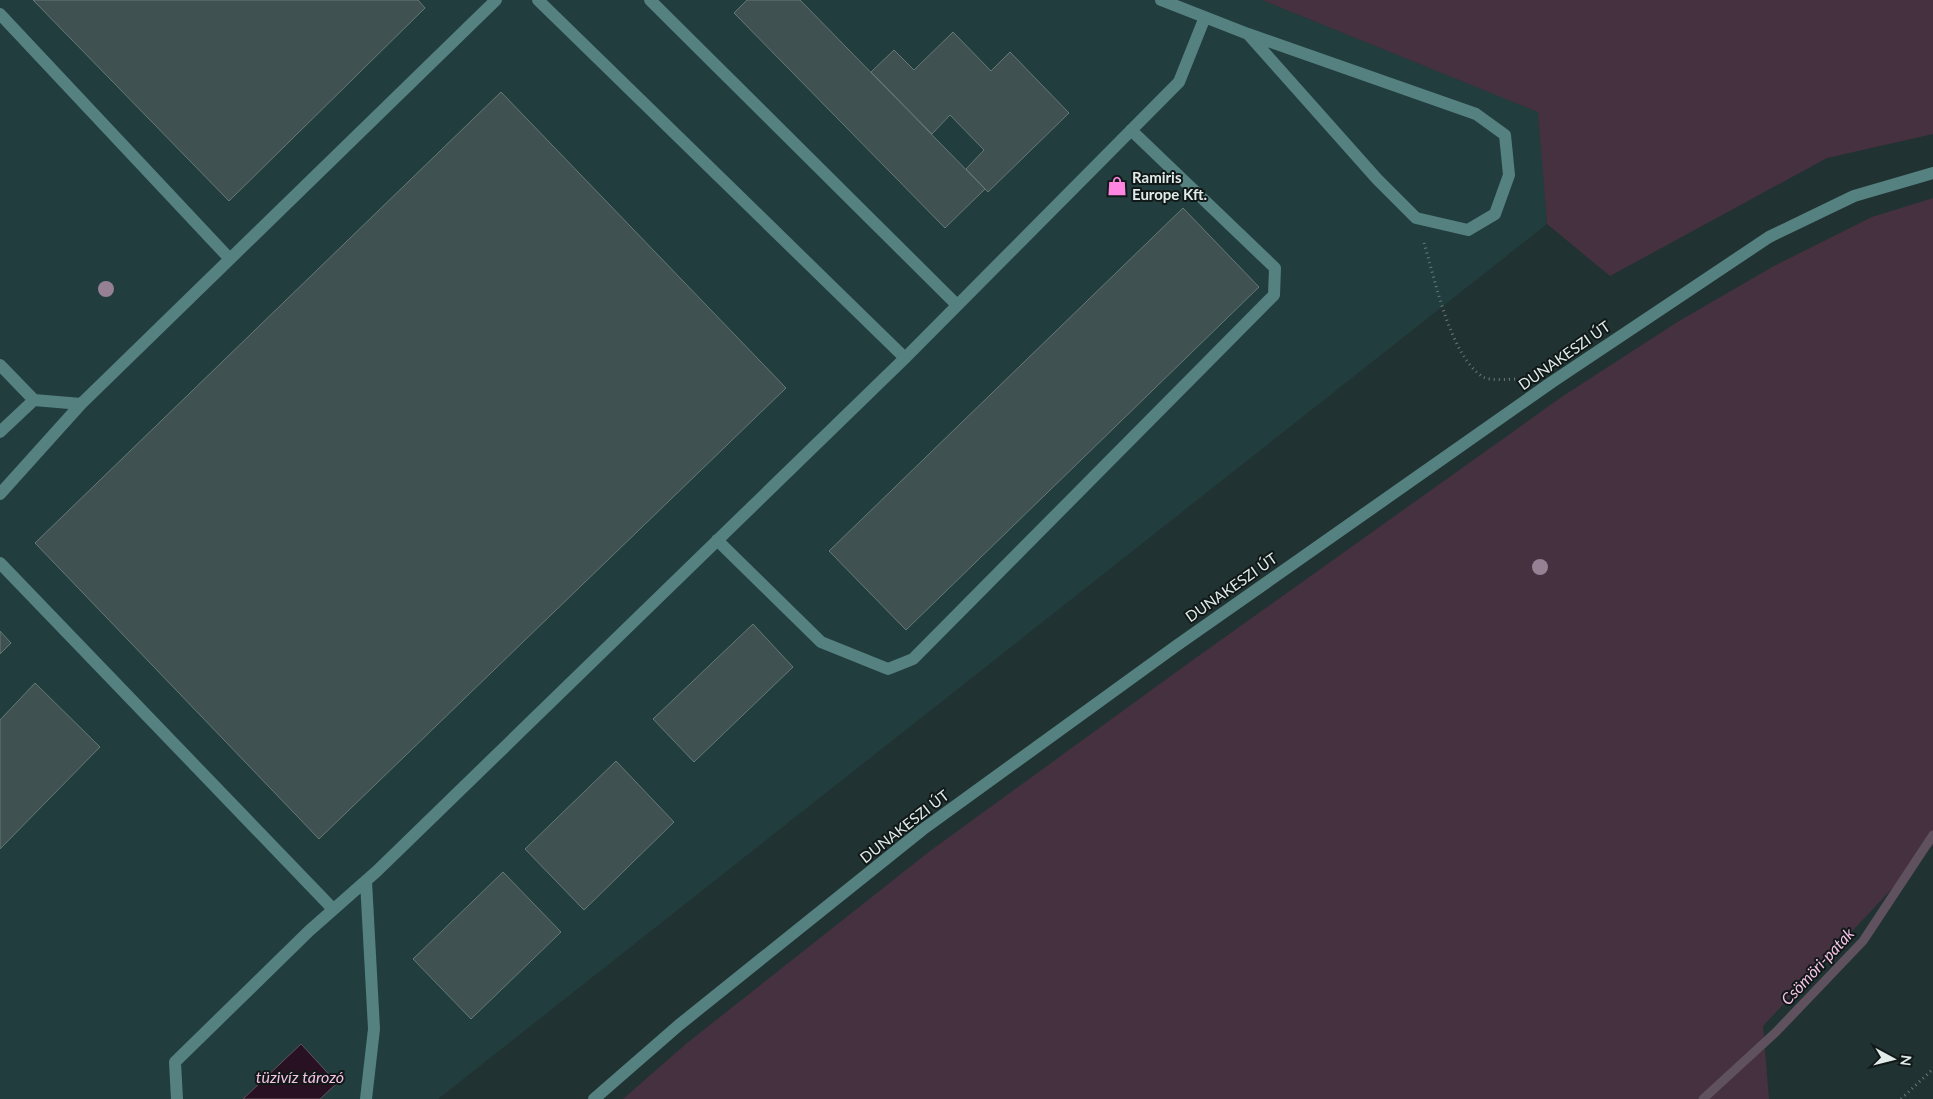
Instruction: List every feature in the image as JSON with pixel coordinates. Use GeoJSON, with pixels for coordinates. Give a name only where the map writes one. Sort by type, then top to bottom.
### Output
{"type":"FeatureCollection","features":[{"type":"Feature","properties":{"kind":"street"},"geometry":{"type":"LineString","coordinates":[[0,494],[81,404],[496,0]]}},
{"type":"Feature","properties":{"kind":"street"},"geometry":{"type":"LineString","coordinates":[[538,0],[905,358]]}},
{"type":"Feature","properties":{"kind":"street"},"geometry":{"type":"LineString","coordinates":[[650,0],[957,305]]}},
{"type":"Feature","properties":{"kind":"street"},"geometry":{"type":"LineString","coordinates":[[1161,0],[1248,34],[1476,114],[1505,135],[1509,175],[1495,214],[1468,230],[1416,218],[1377,179],[1248,34]]}},
{"type":"Feature","properties":{"kind":"street"},"geometry":{"type":"LineString","coordinates":[[0,14],[230,259]]}},
{"type":"Feature","properties":{"kind":"street"},"geometry":{"type":"LineString","coordinates":[[177,1099],[174,1062],[333,910],[366,881],[905,358],[1179,82],[1205,17]]}},
{"type":"Feature","properties":{"kind":"street"},"geometry":{"type":"LineString","coordinates":[[718,540],[821,642],[888,669],[913,659],[1274,295],[1275,268],[1131,130]]}},
{"type":"Feature","properties":{"kind":"street","name":"DUNAKESZI ÚT"},"geometry":{"type":"LineString","coordinates":[[594,1099],[679,1025],[922,830],[1176,646],[1552,382],[1769,237],[1854,196],[1933,173]]}},
{"type":"Feature","properties":{"kind":"street"},"geometry":{"type":"LineString","coordinates":[[0,365],[34,400],[81,404]]}},
{"type":"Feature","properties":{"kind":"street"},"geometry":{"type":"LineString","coordinates":[[0,432],[34,400]]}},
{"type":"Feature","properties":{"kind":"street"},"geometry":{"type":"LineString","coordinates":[[0,564],[333,910]]}},
{"type":"Feature","properties":{"kind":"street"},"geometry":{"type":"LineString","coordinates":[[366,881],[374,1029],[366,1099]]}},
{"type":"Feature","properties":{"kind":"path"},"geometry":{"type":"LineString","coordinates":[[1416,218],[1448,322],[1466,362],[1485,378],[1552,382]]}},
{"type":"Feature","properties":{"kind":"path"},"geometry":{"type":"LineString","coordinates":[[1901,1099],[1933,1069]]}},
{"type":"Feature","properties":{"kind":"shaded area"},"geometry":{"type":"Polygon","coordinates":[[[0,0],[1262,0],[1539,112],[1547,224],[438,1099],[0,1099],[0,0]]]}},
{"type":"Feature","properties":{"kind":"shaded area"},"geometry":{"type":"Polygon","coordinates":[[[1262,0],[1933,0],[1933,134],[1827,158],[1610,276],[1547,224],[1538,112],[1262,0]]]}},
{"type":"Feature","properties":{"kind":"shaded area"},"geometry":{"type":"Polygon","coordinates":[[[1933,198],[1933,845],[1763,1026],[1769,1099],[623,1099],[687,1043],[930,851],[1190,662],[1563,396],[1679,321],[1774,266],[1872,217],[1933,198]]]}},
{"type":"Feature","properties":{"kind":"water","name":"tüzivíz tározó"},"geometry":{"type":"Polygon","coordinates":[[[301,1044],[337,1083],[320,1099],[243,1099],[301,1044]]]}},
{"type":"Feature","properties":{"kind":"building"},"geometry":{"type":"Polygon","coordinates":[[[33,0],[418,0],[425,8],[229,201],[33,0]]]}},
{"type":"Feature","properties":{"kind":"building"},"geometry":{"type":"Polygon","coordinates":[[[747,0],[800,0],[985,189],[945,228],[734,13],[747,0]]]}},
{"type":"Feature","properties":{"kind":"building"},"geometry":{"type":"Polygon","coordinates":[[[953,32],[991,71],[1010,52],[1069,113],[988,192],[966,169],[984,150],[950,115],[932,134],[871,72],[894,50],[914,70],[953,32]]]}},
{"type":"Feature","properties":{"kind":"building"},"geometry":{"type":"Polygon","coordinates":[[[501,92],[786,388],[319,839],[35,543],[501,92]]]}},
{"type":"Feature","properties":{"kind":"building"},"geometry":{"type":"Polygon","coordinates":[[[1183,208],[1259,287],[906,630],[829,551],[1183,208]]]}},
{"type":"Feature","properties":{"kind":"building"},"geometry":{"type":"Polygon","coordinates":[[[753,624],[793,667],[694,762],[653,719],[753,624]]]}},
{"type":"Feature","properties":{"kind":"building"},"geometry":{"type":"Polygon","coordinates":[[[0,631],[11,643],[0,654],[0,631]]]}},
{"type":"Feature","properties":{"kind":"building"},"geometry":{"type":"Polygon","coordinates":[[[35,683],[100,747],[0,849],[0,720],[35,683]]]}},
{"type":"Feature","properties":{"kind":"building"},"geometry":{"type":"Polygon","coordinates":[[[616,761],[674,822],[584,910],[525,849],[616,761]]]}},
{"type":"Feature","properties":{"kind":"building"},"geometry":{"type":"Polygon","coordinates":[[[503,872],[561,932],[471,1019],[413,959],[503,872]]]}},
{"type":"Feature","properties":{"kind":"waterway","name":"Csömöri-patak"},"geometry":{"type":"LineString","coordinates":[[1703,1099],[1776,1032],[1863,941],[1933,835]]}},
{"type":"Feature","properties":{"kind":"place","name":"Ramiris Europe Kft."},"geometry":{"type":"Point","coordinates":[1117,186]}}]}
